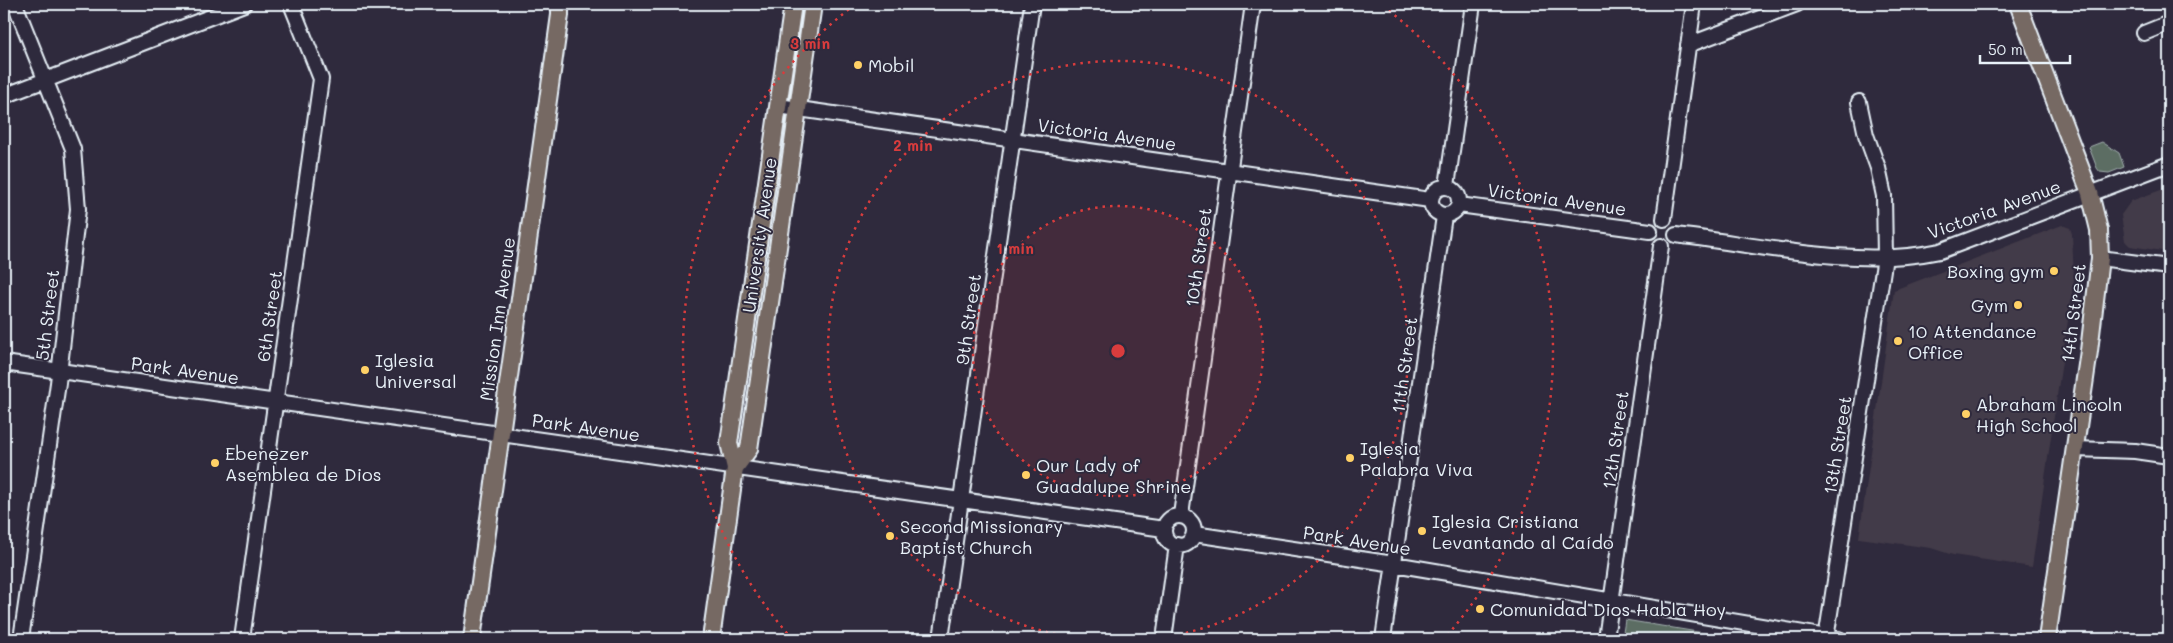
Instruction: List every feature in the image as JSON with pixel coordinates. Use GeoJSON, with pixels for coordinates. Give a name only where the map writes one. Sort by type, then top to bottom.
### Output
{"type":"FeatureCollection","features":[{"type":"Feature","properties":{"kind":"main road","name":"Mission Inn Avenue"},"geometry":{"type":"LineString","coordinates":[[472,639],[502,434],[560,4]]}},
{"type":"Feature","properties":{"kind":"main road","name":"University Avenue"},"geometry":{"type":"LineString","coordinates":[[711,639],[735,468],[729,443],[793,4]]}},
{"type":"Feature","properties":{"kind":"main road","name":"University Avenue"},"geometry":{"type":"LineString","coordinates":[[735,468],[749,449],[813,4]]}},
{"type":"Feature","properties":{"kind":"main road","name":"14th Street"},"geometry":{"type":"LineString","coordinates":[[2018,4],[2090,194],[2099,230],[2100,258],[2075,449],[2047,639]]}},
{"type":"Feature","properties":{"kind":"street","name":"5th Street"},"geometry":{"type":"LineString","coordinates":[[15,4],[73,149],[78,209],[59,371],[21,639]]}},
{"type":"Feature","properties":{"kind":"street"},"geometry":{"type":"LineString","coordinates":[[4,96],[244,4]]}},
{"type":"Feature","properties":{"kind":"street","name":"6th Street"},"geometry":{"type":"LineString","coordinates":[[242,639],[322,78],[291,4]]}},
{"type":"Feature","properties":{"kind":"street","name":"9th Street"},"geometry":{"type":"LineString","coordinates":[[941,639],[1032,4]]}},
{"type":"Feature","properties":{"kind":"street","name":"10th Street"},"geometry":{"type":"LineString","coordinates":[[1181,515],[1253,4]]}},
{"type":"Feature","properties":{"kind":"street"},"geometry":{"type":"LineString","coordinates":[[1446,186],[1473,4]]}},
{"type":"Feature","properties":{"kind":"street"},"geometry":{"type":"LineString","coordinates":[[1664,218],[1694,4]]}},
{"type":"Feature","properties":{"kind":"street"},"geometry":{"type":"LineString","coordinates":[[1688,45],[1797,4]]}},
{"type":"Feature","properties":{"kind":"street"},"geometry":{"type":"LineString","coordinates":[[2144,33],[2169,23]]}},
{"type":"Feature","properties":{"kind":"street","name":"13th Street"},"geometry":{"type":"LineString","coordinates":[[1830,639],[1885,257],[1884,196],[1878,168],[1866,135],[1859,102]]}},
{"type":"Feature","properties":{"kind":"street","name":"Victoria Avenue"},"geometry":{"type":"LineString","coordinates":[[778,106],[1430,200]]}},
{"type":"Feature","properties":{"kind":"street","name":"Victoria Avenue"},"geometry":{"type":"LineString","coordinates":[[1676,235],[1810,252],[1885,257],[1914,256],[1940,251],[2169,164]]}},
{"type":"Feature","properties":{"kind":"street"},"geometry":{"type":"LineString","coordinates":[[1446,186],[1458,195],[1459,205],[1454,212],[1444,216],[1434,211],[1430,200],[1437,189],[1446,186]]}},
{"type":"Feature","properties":{"kind":"street","name":"Victoria Avenue"},"geometry":{"type":"LineString","coordinates":[[1459,205],[1650,231]]}},
{"type":"Feature","properties":{"kind":"street","name":"11th Street"},"geometry":{"type":"LineString","coordinates":[[1383,639],[1444,216]]}},
{"type":"Feature","properties":{"kind":"street"},"geometry":{"type":"LineString","coordinates":[[1664,218],[1673,225],[1676,235],[1670,244],[1661,246],[1652,240],[1650,231],[1653,224],[1664,218]]}},
{"type":"Feature","properties":{"kind":"street","name":"12th Street"},"geometry":{"type":"LineString","coordinates":[[1606,639],[1661,246]]}},
{"type":"Feature","properties":{"kind":"street"},"geometry":{"type":"LineString","coordinates":[[2100,258],[2169,267]]}},
{"type":"Feature","properties":{"kind":"street","name":"Park Avenue"},"geometry":{"type":"LineString","coordinates":[[4,363],[1164,529]]}},
{"type":"Feature","properties":{"kind":"street"},"geometry":{"type":"LineString","coordinates":[[2075,449],[2135,451],[2169,456]]}},
{"type":"Feature","properties":{"kind":"street"},"geometry":{"type":"LineString","coordinates":[[1181,515],[1190,521],[1194,534],[1188,543],[1177,546],[1167,540],[1164,529],[1172,518],[1181,515]]}},
{"type":"Feature","properties":{"kind":"street","name":"Park Avenue"},"geometry":{"type":"LineString","coordinates":[[1194,534],[1394,564],[1830,639]]}},
{"type":"Feature","properties":{"kind":"street"},"geometry":{"type":"LineString","coordinates":[[1164,639],[1177,546]]}},
{"type":"Feature","properties":{"kind":"shaded area"},"geometry":{"type":"Polygon","coordinates":[[[2169,187],[2169,252],[2130,246],[2125,241],[2121,215],[2131,201],[2169,187]]]}},
{"type":"Feature","properties":{"kind":"shaded area","name":"Abraham Lincoln High School"},"geometry":{"type":"Polygon","coordinates":[[[2062,225],[2070,228],[2072,234],[2074,279],[2032,567],[1953,555],[1931,548],[1859,538],[1894,290],[2062,225]]]}},
{"type":"Feature","properties":{"kind":"green space"},"geometry":{"type":"Polygon","coordinates":[[[2102,142],[2119,153],[2124,167],[2109,173],[2100,172],[2089,147],[2102,142]]]}},
{"type":"Feature","properties":{"kind":"green space"},"geometry":{"type":"Polygon","coordinates":[[[1625,620],[1740,639],[1622,639],[1625,620]]]}},
{"type":"Feature","properties":{"kind":"place","name":"Mobil"},"geometry":{"type":"Point","coordinates":[858,65]}},
{"type":"Feature","properties":{"kind":"place","name":"Boxing gym"},"geometry":{"type":"Point","coordinates":[2054,271]}},
{"type":"Feature","properties":{"kind":"place","name":"Gym"},"geometry":{"type":"Point","coordinates":[2018,305]}},
{"type":"Feature","properties":{"kind":"place","name":"10 Attendance Office"},"geometry":{"type":"Point","coordinates":[1898,341]}},
{"type":"Feature","properties":{"kind":"place","name":"Iglesia Universal"},"geometry":{"type":"Point","coordinates":[365,370]}},
{"type":"Feature","properties":{"kind":"place","name":"Abraham Lincoln High School"},"geometry":{"type":"Point","coordinates":[1966,414]}},
{"type":"Feature","properties":{"kind":"place","name":"Iglesia Palabra Viva"},"geometry":{"type":"Point","coordinates":[1350,458]}},
{"type":"Feature","properties":{"kind":"place","name":"Ebenezer Asemblea de Dios"},"geometry":{"type":"Point","coordinates":[215,463]}},
{"type":"Feature","properties":{"kind":"place","name":"Our Lady of Guadalupe Shrine"},"geometry":{"type":"Point","coordinates":[1026,475]}},
{"type":"Feature","properties":{"kind":"place","name":"Iglesia Cristiana Levantando al Caído"},"geometry":{"type":"Point","coordinates":[1422,531]}},
{"type":"Feature","properties":{"kind":"place","name":"Second Missionary Baptist Church"},"geometry":{"type":"Point","coordinates":[890,536]}},
{"type":"Feature","properties":{"kind":"place","name":"Comunidad Dios Habla Hoy"},"geometry":{"type":"Point","coordinates":[1480,609]}}]}
